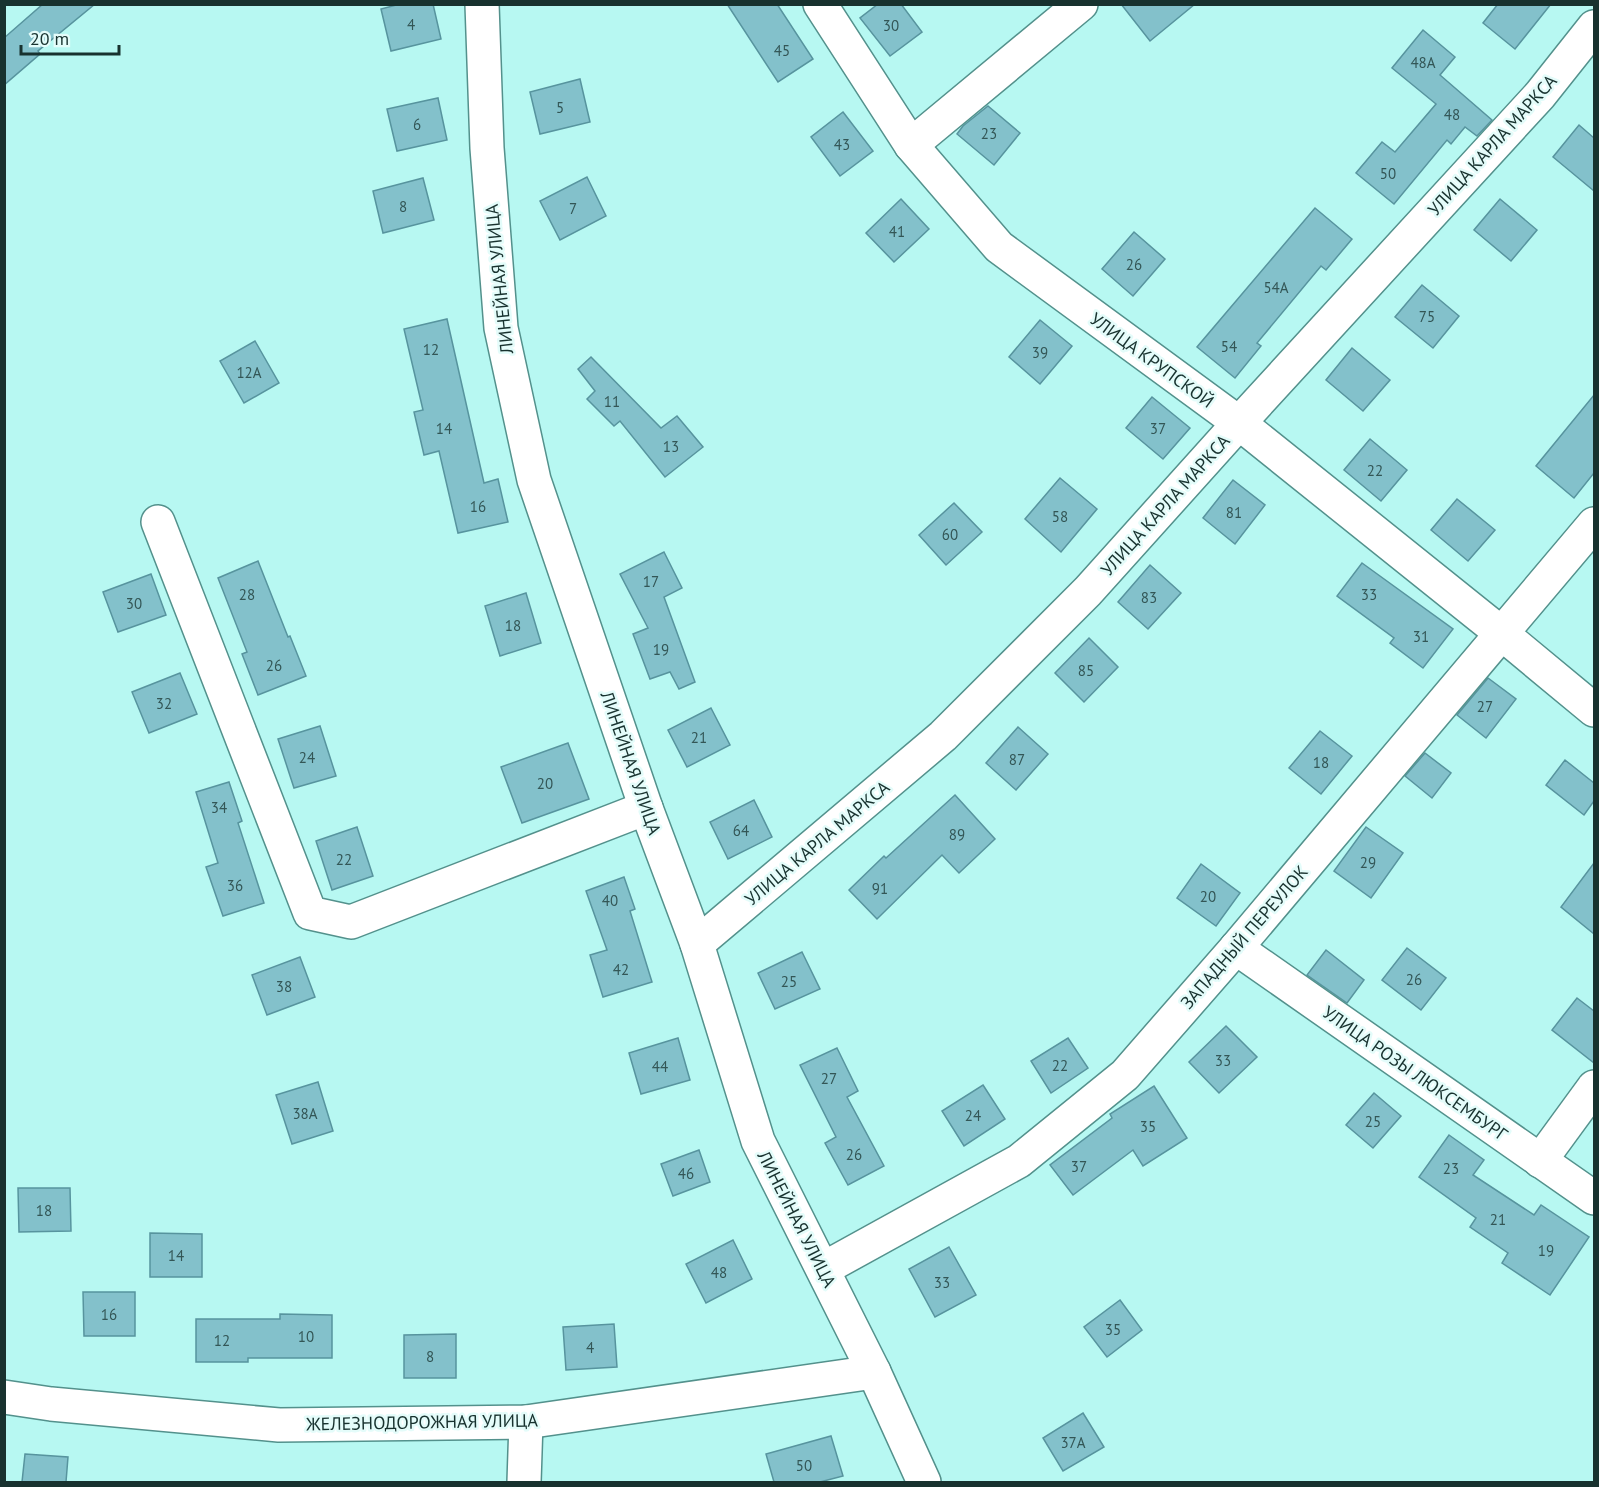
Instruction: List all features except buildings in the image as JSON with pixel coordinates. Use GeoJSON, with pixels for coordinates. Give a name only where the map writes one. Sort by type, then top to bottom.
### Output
{"type":"FeatureCollection","features":[{"type":"Feature","properties":{"kind":"street","name":"ЛИНЕЙНАЯ УЛИЦА"},"geometry":{"type":"LineString","coordinates":[[482,4],[487,148],[501,328],[534,480],[646,808],[697,944],[758,1142],[824,1269],[924,1482]]}},
{"type":"Feature","properties":{"kind":"street","name":"УЛИЦА КРУПСКОЙ"},"geometry":{"type":"LineString","coordinates":[[820,4],[911,145],[999,248],[1239,423],[1594,710]]}},
{"type":"Feature","properties":{"kind":"street"},"geometry":{"type":"LineString","coordinates":[[911,145],[1081,4]]}},
{"type":"Feature","properties":{"kind":"street","name":"УЛИЦА КАРЛА МАРКСА"},"geometry":{"type":"LineString","coordinates":[[697,944],[943,736],[1088,591],[1540,95],[1594,27]]}},
{"type":"Feature","properties":{"kind":"street"},"geometry":{"type":"LineString","coordinates":[[158,522],[310,913],[351,922],[646,808]]}},
{"type":"Feature","properties":{"kind":"street","name":"ЗАПАДНЫЙ ПЕРЕУЛОК"},"geometry":{"type":"LineString","coordinates":[[824,1269],[1019,1161],[1125,1075],[1236,948],[1594,524]]}},
{"type":"Feature","properties":{"kind":"street","name":"УЛИЦА РОЗЫ ЛЮКСЕМБУРГ"},"geometry":{"type":"LineString","coordinates":[[1236,948],[1594,1198]]}},
{"type":"Feature","properties":{"kind":"street"},"geometry":{"type":"LineString","coordinates":[[1540,1161],[1594,1087]]}},
{"type":"Feature","properties":{"kind":"street","name":"ЖЕЛЕЗНОДОРОЖНАЯ УЛИЦА"},"geometry":{"type":"LineString","coordinates":[[4,1397],[51,1404],[279,1425],[526,1422],[874,1372]]}},
{"type":"Feature","properties":{"kind":"street"},"geometry":{"type":"LineString","coordinates":[[524,1482],[526,1422]]}}]}
